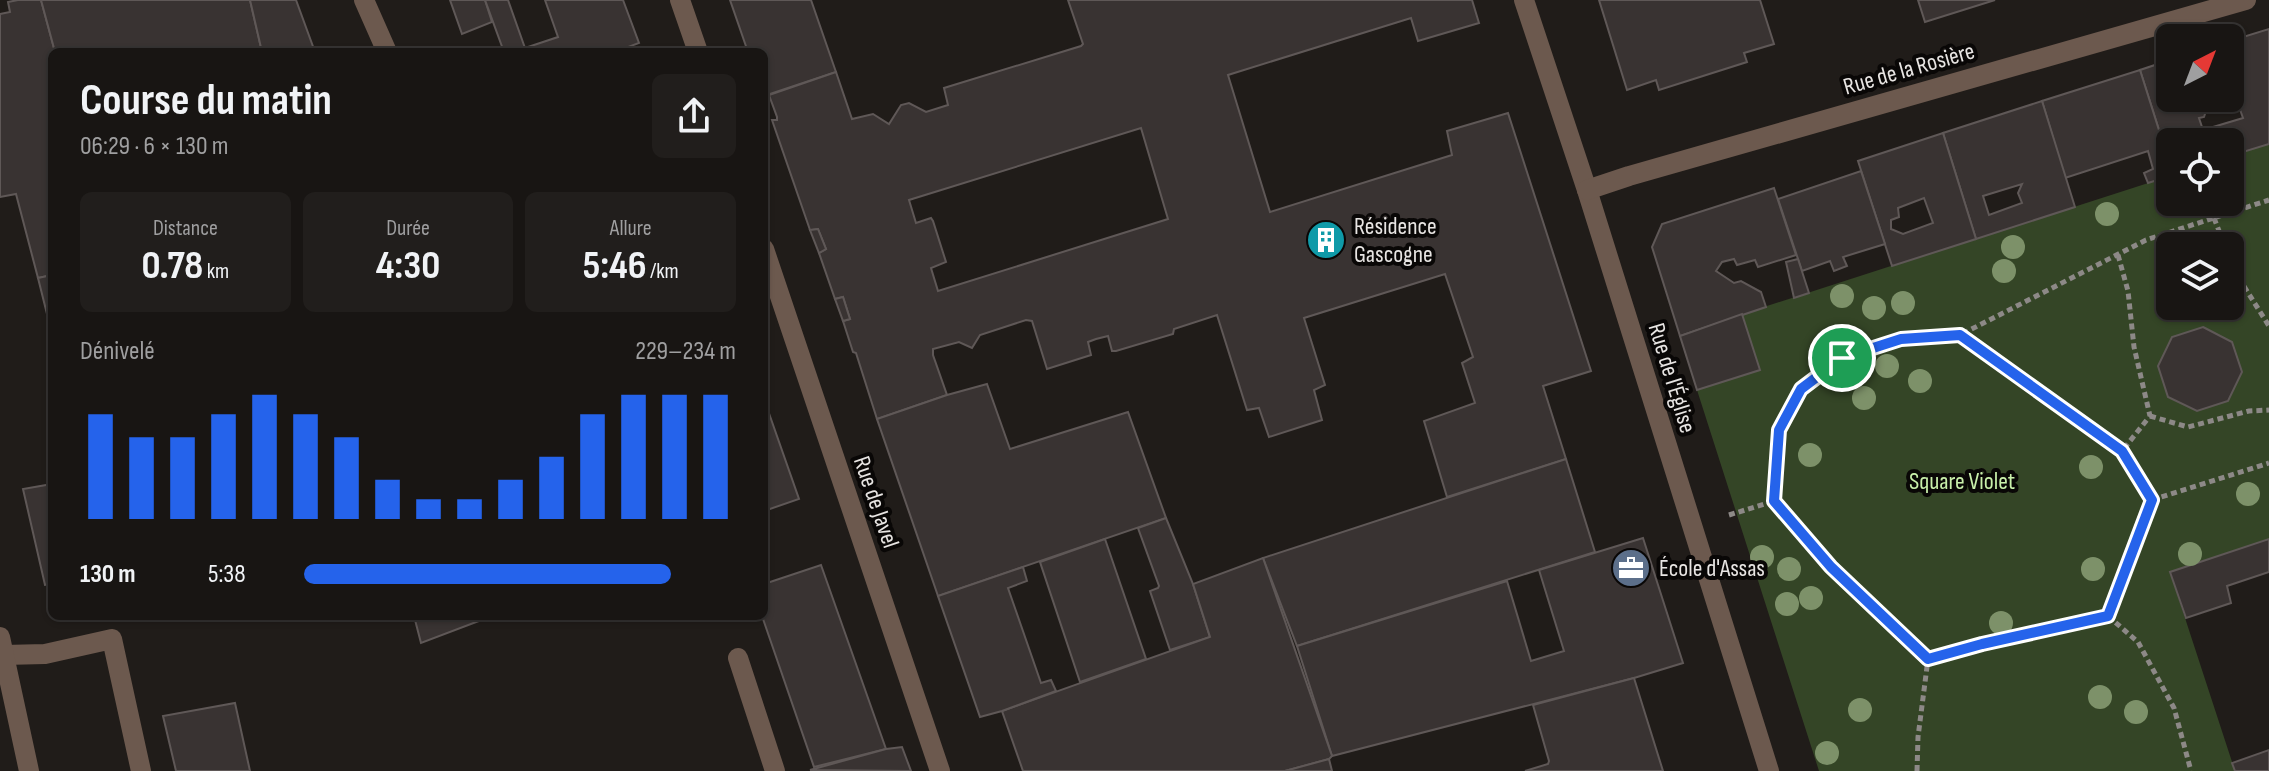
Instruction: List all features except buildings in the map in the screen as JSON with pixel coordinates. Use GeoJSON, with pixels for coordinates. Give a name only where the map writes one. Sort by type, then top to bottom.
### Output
{"type":"FeatureCollection","features":[{"type":"Feature","properties":{"kind":"street"},"geometry":{"type":"LineString","coordinates":[[364,0],[385,48]]}},
{"type":"Feature","properties":{"kind":"street"},"geometry":{"type":"LineString","coordinates":[[680,0],[697,48]]}},
{"type":"Feature","properties":{"kind":"street","name":"Rue de l'Église"},"geometry":{"type":"LineString","coordinates":[[1524,0],[1587,190],[1769,771]]}},
{"type":"Feature","properties":{"kind":"street","name":"Rue de la Rosière"},"geometry":{"type":"LineString","coordinates":[[1587,190],[2246,0]]}},
{"type":"Feature","properties":{"kind":"street","name":"Rue de Javel"},"geometry":{"type":"LineString","coordinates":[[768,261],[940,771]]}},
{"type":"Feature","properties":{"kind":"street"},"geometry":{"type":"LineString","coordinates":[[29,771],[2,646],[45,654],[112,639],[141,771]]}},
{"type":"Feature","properties":{"kind":"street"},"geometry":{"type":"LineString","coordinates":[[738,658],[775,771]]}},
{"type":"Feature","properties":{"kind":"path"},"geometry":{"type":"LineString","coordinates":[[1928,659],[1831,567],[1774,501],[1779,430],[1801,389],[1842,358],[1901,339],[1960,335],[2146,240],[2269,200]]}},
{"type":"Feature","properties":{"kind":"path"},"geometry":{"type":"LineString","coordinates":[[2214,218],[2220,232]]}},
{"type":"Feature","properties":{"kind":"path"},"geometry":{"type":"LineString","coordinates":[[2118,255],[2128,291],[2134,347],[2150,416]]}},
{"type":"Feature","properties":{"kind":"path"},"geometry":{"type":"LineString","coordinates":[[2244,286],[2269,326]]}},
{"type":"Feature","properties":{"kind":"path"},"geometry":{"type":"LineString","coordinates":[[1960,335],[2122,451],[2152,500]]}},
{"type":"Feature","properties":{"kind":"path"},"geometry":{"type":"LineString","coordinates":[[2150,416],[2188,427],[2249,411],[2269,410]]}},
{"type":"Feature","properties":{"kind":"path"},"geometry":{"type":"LineString","coordinates":[[2122,451],[2150,416]]}},
{"type":"Feature","properties":{"kind":"path"},"geometry":{"type":"LineString","coordinates":[[2152,500],[2269,463]]}},
{"type":"Feature","properties":{"kind":"path"},"geometry":{"type":"LineString","coordinates":[[2108,616],[2152,500]]}},
{"type":"Feature","properties":{"kind":"path"},"geometry":{"type":"LineString","coordinates":[[1736,512],[1774,501]]}},
{"type":"Feature","properties":{"kind":"path"},"geometry":{"type":"LineString","coordinates":[[1928,659],[2108,616]]}},
{"type":"Feature","properties":{"kind":"path"},"geometry":{"type":"LineString","coordinates":[[2108,616],[2138,642],[2174,708],[2191,771]]}},
{"type":"Feature","properties":{"kind":"path"},"geometry":{"type":"LineString","coordinates":[[1917,771],[1928,659]]}},
{"type":"Feature","properties":{"kind":"green space","name":"Square Violet"},"geometry":{"type":"Polygon","coordinates":[[[2269,144],[2269,539],[2170,572],[2235,771],[1819,771],[1697,390],[1760,370],[1742,314],[2156,181],[2156,216],[2244,216],[2244,152],[2269,144]]]}},
{"type":"Feature","properties":{"kind":"place","name":"Résidence Gascogne"},"geometry":{"type":"Point","coordinates":[1326,240]}},
{"type":"Feature","properties":{"kind":"place","name":"École d'Assas"},"geometry":{"type":"Point","coordinates":[1631,568]}},
{"type":"Feature","properties":{"kind":"route"},"geometry":{"type":"LineString","coordinates":[[1960,335],[2122,451],[2152,500],[2108,616],[1928,659],[1831,567],[1774,501],[1779,430],[1801,389],[1842,358],[1901,339],[1960,335]]}}]}
